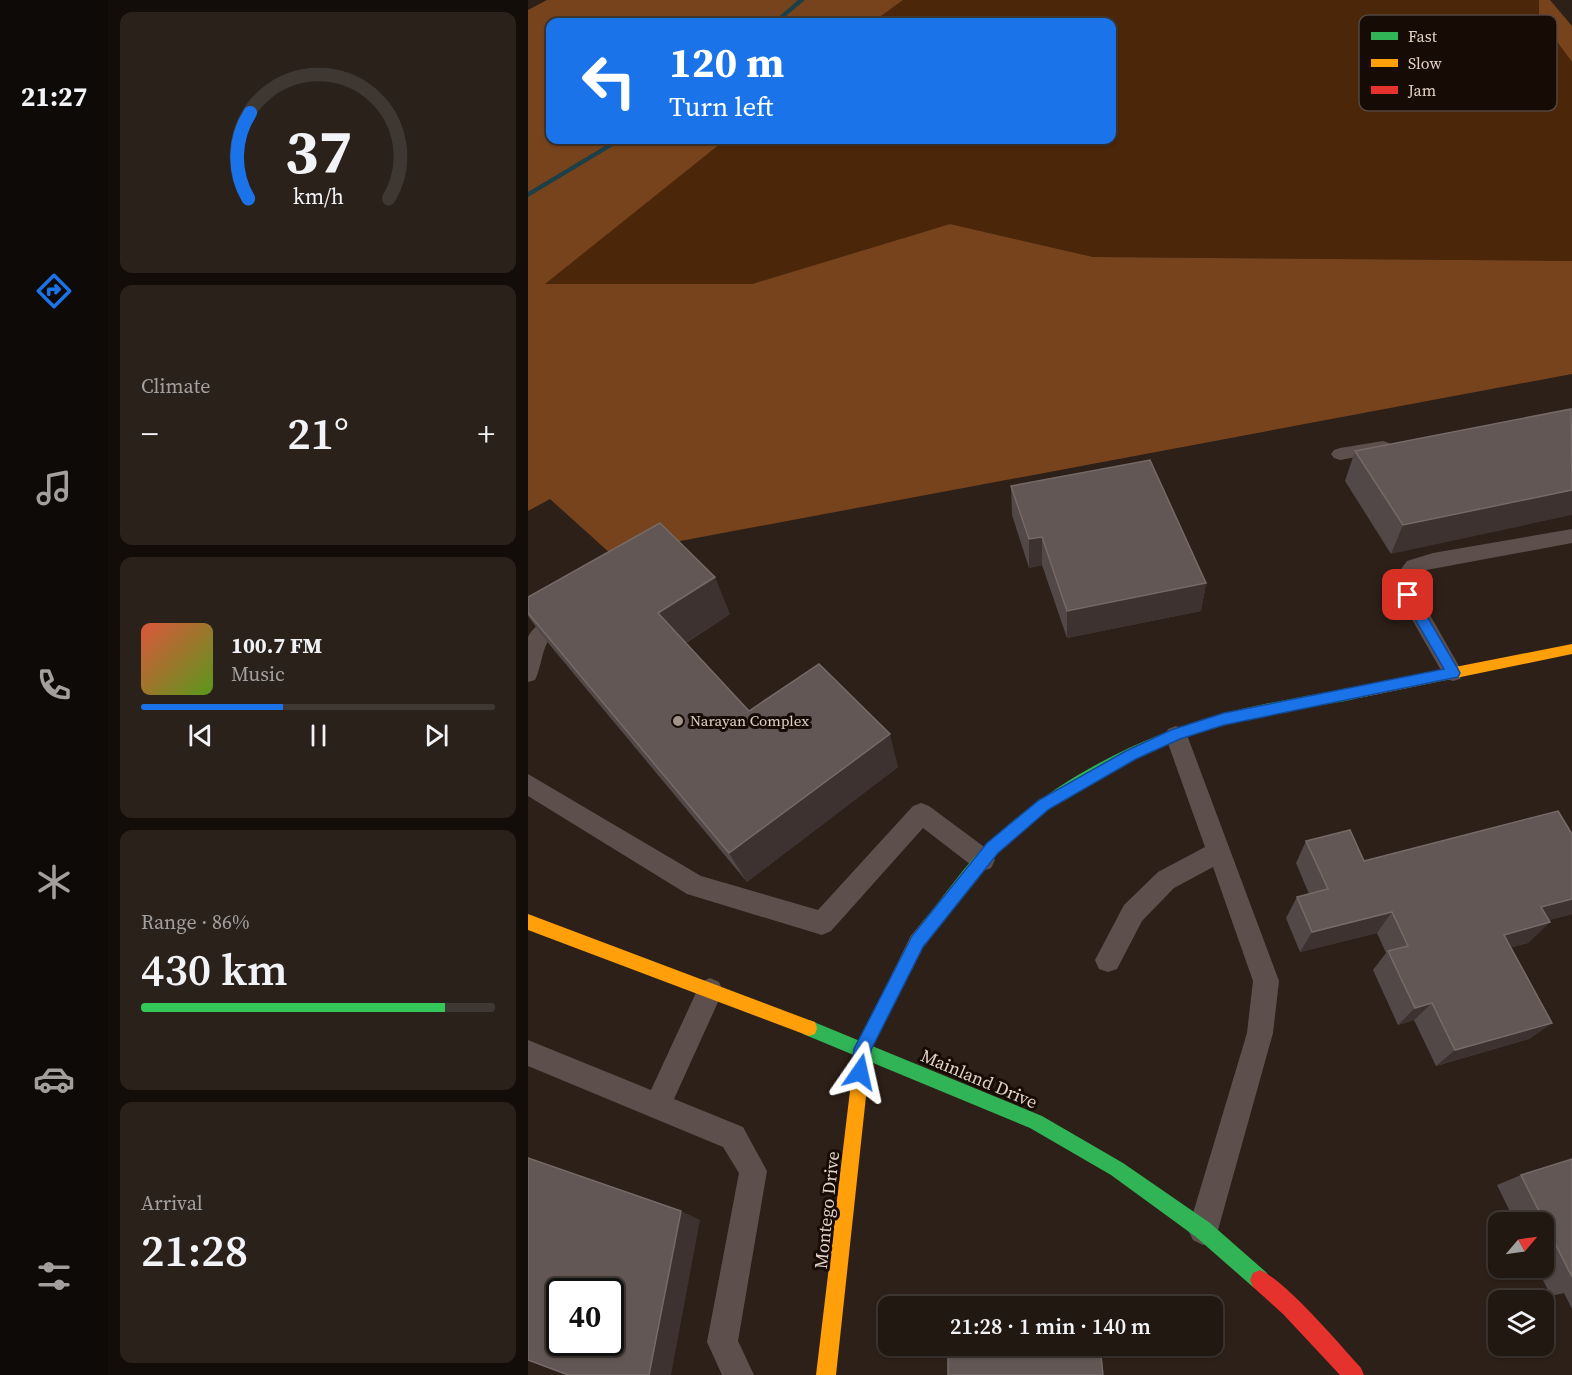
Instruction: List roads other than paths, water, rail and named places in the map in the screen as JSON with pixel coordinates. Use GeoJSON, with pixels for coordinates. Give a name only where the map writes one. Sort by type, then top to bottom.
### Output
{"type":"FeatureCollection","features":[{"type":"Feature","properties":{"kind":"street"},"geometry":{"type":"LineString","coordinates":[[863,1049],[917,941],[993,848],[1044,804],[1131,755],[1176,735],[1224,719],[1572,649]]}},
{"type":"Feature","properties":{"kind":"street","name":"Mainland Drive"},"geometry":{"type":"LineString","coordinates":[[528,922],[863,1049],[1036,1122],[1117,1169],[1203,1230],[1290,1307],[1354,1375]]}},
{"type":"Feature","properties":{"kind":"street","name":"Montego Drive"},"geometry":{"type":"LineString","coordinates":[[826,1375],[863,1049]]}},
{"type":"Feature","properties":{"kind":"lane"},"geometry":{"type":"LineString","coordinates":[[1340,454],[1396,445]]}},
{"type":"Feature","properties":{"kind":"lane"},"geometry":{"type":"LineString","coordinates":[[1453,673],[1408,595],[1405,577],[1414,566],[1433,560],[1572,536]]}},
{"type":"Feature","properties":{"kind":"lane"},"geometry":{"type":"LineString","coordinates":[[528,674],[538,637],[576,609]]}},
{"type":"Feature","properties":{"kind":"lane"},"geometry":{"type":"LineString","coordinates":[[1176,735],[1266,981],[1260,1033],[1203,1230]]}},
{"type":"Feature","properties":{"kind":"lane"},"geometry":{"type":"LineString","coordinates":[[528,784],[695,886],[822,923],[921,813],[983,860]]}},
{"type":"Feature","properties":{"kind":"lane"},"geometry":{"type":"LineString","coordinates":[[1108,960],[1133,913],[1166,880],[1219,852]]}},
{"type":"Feature","properties":{"kind":"lane"},"geometry":{"type":"LineString","coordinates":[[657,1106],[710,991]]}},
{"type":"Feature","properties":{"kind":"lane"},"geometry":{"type":"LineString","coordinates":[[528,1053],[733,1137],[753,1171],[722,1341],[738,1375]]}},
{"type":"Feature","properties":{"kind":"waterway"},"geometry":{"type":"LineString","coordinates":[[781,18],[802,0]]}},
{"type":"Feature","properties":{"kind":"waterway"},"geometry":{"type":"LineString","coordinates":[[528,195],[612,144]]}},
{"type":"Feature","properties":{"kind":"place","name":"Narayan Complex"},"geometry":{"type":"Point","coordinates":[678,721]}}]}
